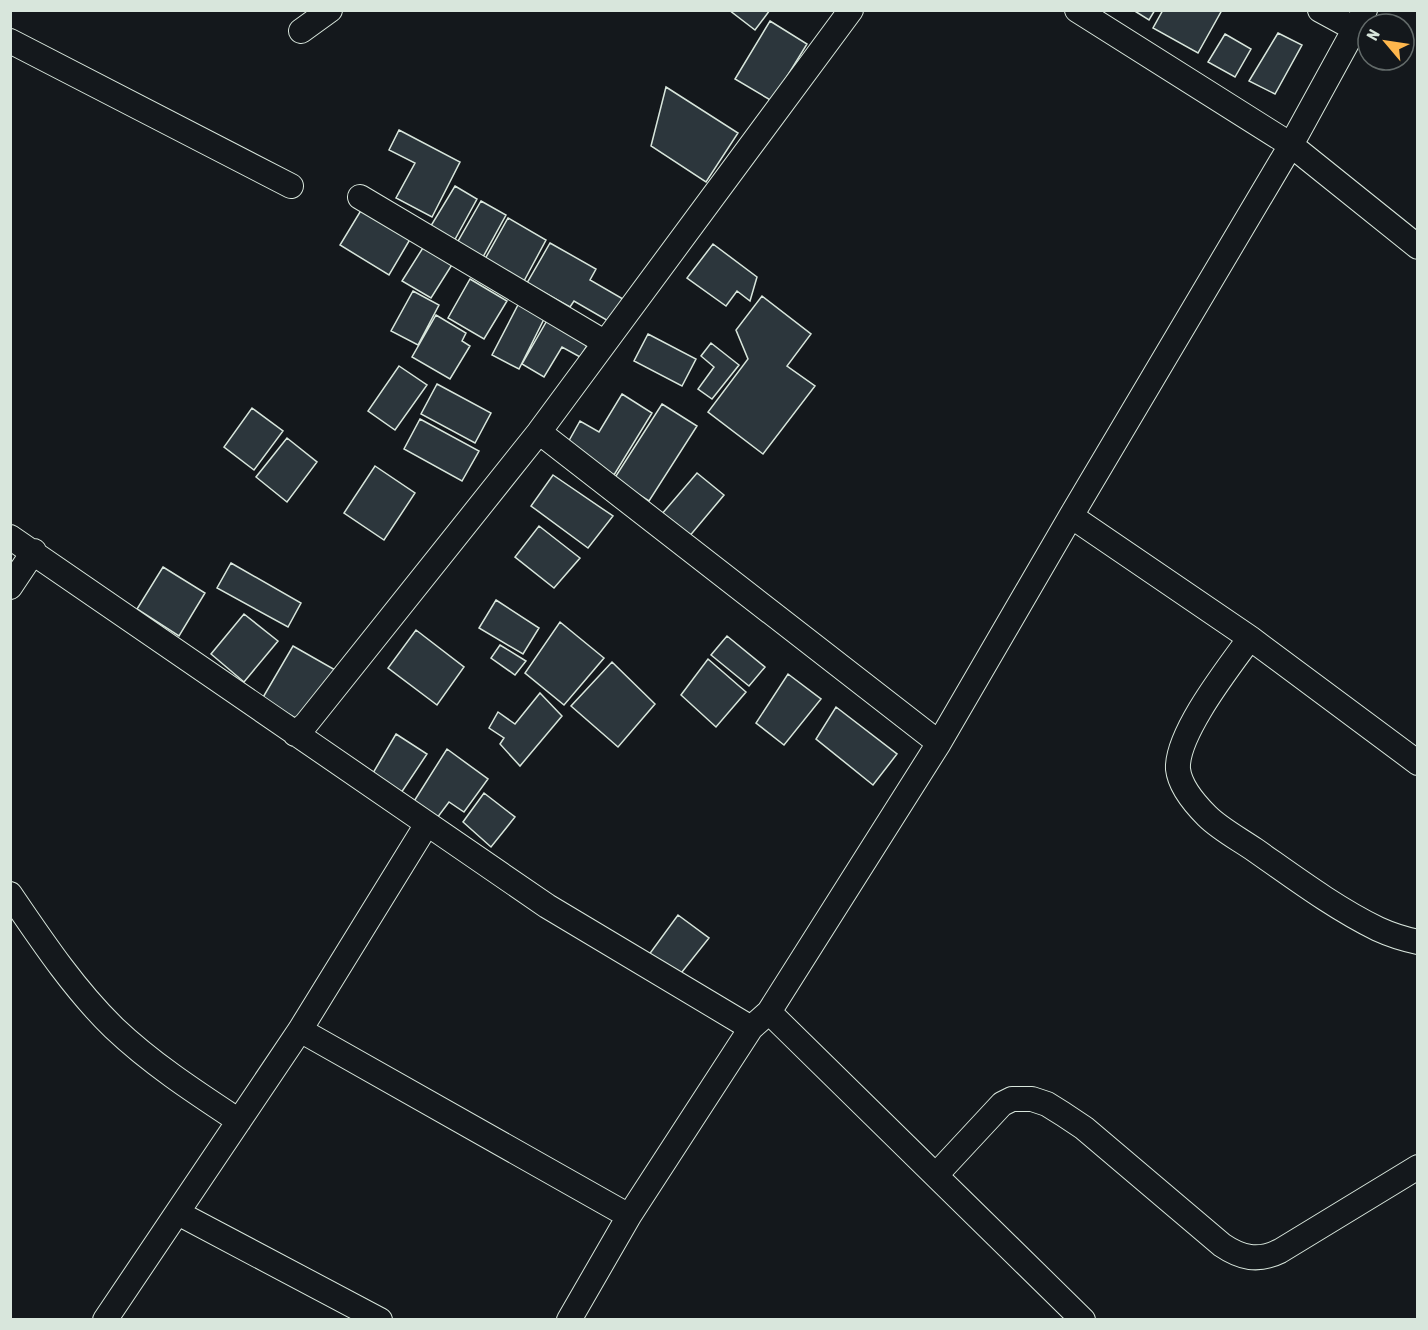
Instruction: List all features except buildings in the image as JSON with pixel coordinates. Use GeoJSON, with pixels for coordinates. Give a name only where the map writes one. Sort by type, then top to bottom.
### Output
{"type":"FeatureCollection","features":[{"type":"Feature","properties":{"kind":"street"},"geometry":{"type":"LineString","coordinates":[[301,31],[330,10]]}},
{"type":"Feature","properties":{"kind":"street"},"geometry":{"type":"LineString","coordinates":[[295,734],[306,724],[539,432],[851,10]]}},
{"type":"Feature","properties":{"kind":"street"},"geometry":{"type":"LineString","coordinates":[[1077,10],[1292,145],[1418,247]]}},
{"type":"Feature","properties":{"kind":"street"},"geometry":{"type":"LineString","coordinates":[[1320,10],[1356,19]]}},
{"type":"Feature","properties":{"kind":"street"},"geometry":{"type":"LineString","coordinates":[[569,1320],[629,1216],[751,1028],[769,1012],[939,743],[1292,145],[1356,27]]}},
{"type":"Feature","properties":{"kind":"street"},"geometry":{"type":"LineString","coordinates":[[10,41],[291,186]]}},
{"type":"Feature","properties":{"kind":"street"},"geometry":{"type":"LineString","coordinates":[[360,197],[604,342]]}},
{"type":"Feature","properties":{"kind":"street"},"geometry":{"type":"LineString","coordinates":[[539,432],[939,743]]}},
{"type":"Feature","properties":{"kind":"street"},"geometry":{"type":"LineString","coordinates":[[1071,516],[1250,638],[1418,763]]}},
{"type":"Feature","properties":{"kind":"street"},"geometry":{"type":"LineString","coordinates":[[10,537],[34,551],[295,734],[586,930],[751,1028]]}},
{"type":"Feature","properties":{"kind":"street"},"geometry":{"type":"LineString","coordinates":[[10,587],[34,551]]}},
{"type":"Feature","properties":{"kind":"street"},"geometry":{"type":"LineString","coordinates":[[1250,638],[1204,702],[1190,730],[1181,752],[1178,770],[1184,788],[1208,818],[1299,881],[1359,920],[1418,942]]}},
{"type":"Feature","properties":{"kind":"street"},"geometry":{"type":"LineString","coordinates":[[105,1320],[300,1030],[427,824]]}},
{"type":"Feature","properties":{"kind":"street"},"geometry":{"type":"LineString","coordinates":[[10,894],[76,986],[113,1027],[161,1068],[239,1121]]}},
{"type":"Feature","properties":{"kind":"street"},"geometry":{"type":"LineString","coordinates":[[769,1012],[1083,1320]]}},
{"type":"Feature","properties":{"kind":"street"},"geometry":{"type":"LineString","coordinates":[[300,1030],[629,1216]]}},
{"type":"Feature","properties":{"kind":"street"},"geometry":{"type":"LineString","coordinates":[[936,1175],[1002,1104],[1012,1099],[1032,1099],[1047,1104],[1084,1128],[1222,1245],[1241,1256],[1259,1259],[1280,1251],[1418,1167]]}},
{"type":"Feature","properties":{"kind":"street"},"geometry":{"type":"LineString","coordinates":[[178,1213],[380,1320]]}}]}
